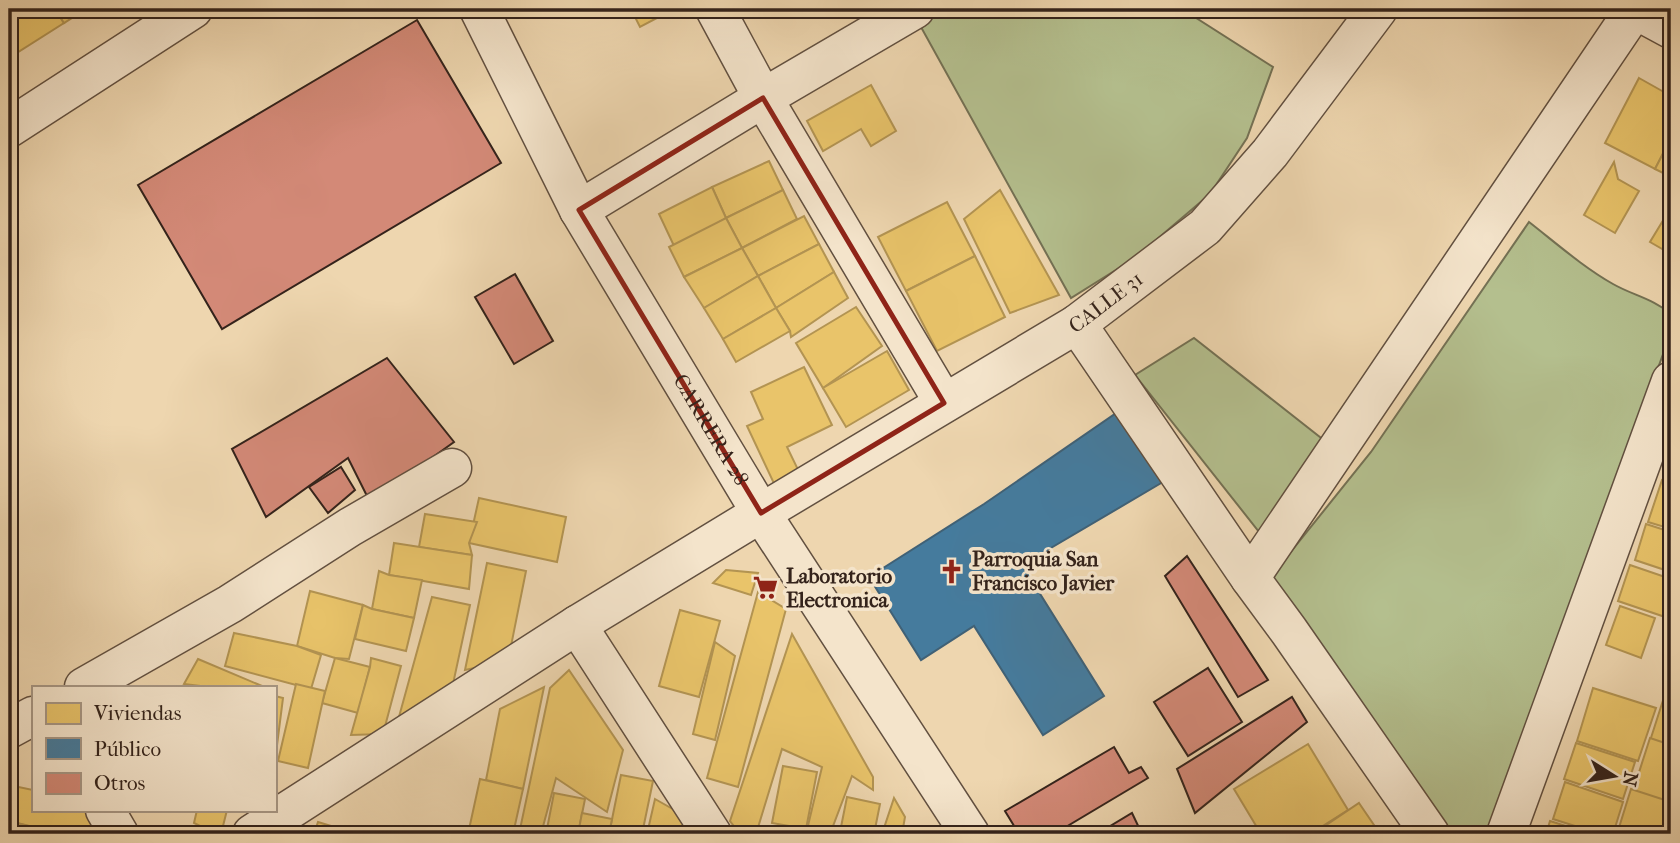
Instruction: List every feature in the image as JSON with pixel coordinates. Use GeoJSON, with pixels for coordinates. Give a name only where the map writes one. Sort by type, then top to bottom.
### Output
{"type":"FeatureCollection","features":[{"type":"Feature","properties":{"kind":"street"},"geometry":{"type":"LineString","coordinates":[[9,128],[194,9]]}},
{"type":"Feature","properties":{"kind":"street","name":"CARRERA 28"},"geometry":{"type":"LineString","coordinates":[[479,9],[579,211],[761,513],[970,834]]}},
{"type":"Feature","properties":{"kind":"street"},"geometry":{"type":"LineString","coordinates":[[715,9],[763,98],[944,403]]}},
{"type":"Feature","properties":{"kind":"street"},"geometry":{"type":"LineString","coordinates":[[579,211],[915,9]]}},
{"type":"Feature","properties":{"kind":"street","name":"CALLE 31"},"geometry":{"type":"LineString","coordinates":[[252,834],[577,625],[1077,324],[1205,227],[1270,153],[1378,9]]}},
{"type":"Feature","properties":{"kind":"street"},"geometry":{"type":"LineString","coordinates":[[1250,578],[1635,9],[1671,29]]}},
{"type":"Feature","properties":{"kind":"street"},"geometry":{"type":"LineString","coordinates":[[1077,324],[1250,578],[1430,834]]}},
{"type":"Feature","properties":{"kind":"street"},"geometry":{"type":"LineString","coordinates":[[1506,834],[1671,381]]}},
{"type":"Feature","properties":{"kind":"street"},"geometry":{"type":"LineString","coordinates":[[86,686],[230,604],[350,527],[452,468]]}},
{"type":"Feature","properties":{"kind":"street"},"geometry":{"type":"LineString","coordinates":[[577,625],[712,834]]}},
{"type":"Feature","properties":{"kind":"street"},"geometry":{"type":"LineString","coordinates":[[9,729],[32,717]]}},
{"type":"Feature","properties":{"kind":"street"},"geometry":{"type":"LineString","coordinates":[[106,812],[119,834]]}},
{"type":"Feature","properties":{"kind":"highlighted area"},"geometry":{"type":"Polygon","coordinates":[[[763,98],[944,403],[761,513],[579,210],[763,98]]]}},
{"type":"Feature","properties":{"kind":"green space"},"geometry":{"type":"Polygon","coordinates":[[[911,9],[1182,9],[1273,67],[1247,138],[1210,194],[1135,258],[1071,298],[911,9]]]}},
{"type":"Feature","properties":{"kind":"green space"},"geometry":{"type":"Polygon","coordinates":[[[1529,222],[1602,277],[1671,314],[1671,332],[1490,834],[1446,834],[1269,579],[1371,452],[1529,222]]]}},
{"type":"Feature","properties":{"kind":"green space"},"geometry":{"type":"Polygon","coordinates":[[[1194,338],[1330,445],[1267,542],[1135,375],[1194,338]]]}},
{"type":"Feature","properties":{"kind":"building: Viviendas"},"geometry":{"type":"Polygon","coordinates":[[[9,9],[55,9],[64,23],[15,54],[9,44],[9,9]]]}},
{"type":"Feature","properties":{"kind":"building: Viviendas"},"geometry":{"type":"Polygon","coordinates":[[[55,9],[86,9],[64,23],[55,9]]]}},
{"type":"Feature","properties":{"kind":"building: Viviendas"},"geometry":{"type":"Polygon","coordinates":[[[631,9],[674,9],[640,27],[631,9]]]}},
{"type":"Feature","properties":{"kind":"building: Viviendas"},"geometry":{"type":"Polygon","coordinates":[[[1639,78],[1671,96],[1671,138],[1655,169],[1605,143],[1639,78]]]}},
{"type":"Feature","properties":{"kind":"building: Viviendas"},"geometry":{"type":"Polygon","coordinates":[[[871,85],[896,131],[871,146],[861,129],[823,151],[807,121],[871,85]]]}},
{"type":"Feature","properties":{"kind":"building: Viviendas"},"geometry":{"type":"Polygon","coordinates":[[[1671,138],[1671,177],[1655,169],[1671,138]]]}},
{"type":"Feature","properties":{"kind":"building: Viviendas"},"geometry":{"type":"Polygon","coordinates":[[[769,161],[783,190],[726,218],[712,187],[769,161]]]}},
{"type":"Feature","properties":{"kind":"building: Viviendas"},"geometry":{"type":"Polygon","coordinates":[[[1614,162],[1618,179],[1639,191],[1615,233],[1584,215],[1614,162]]]}},
{"type":"Feature","properties":{"kind":"building: Viviendas"},"geometry":{"type":"Polygon","coordinates":[[[712,187],[726,218],[675,248],[659,214],[712,187]]]}},
{"type":"Feature","properties":{"kind":"building: Viviendas"},"geometry":{"type":"Polygon","coordinates":[[[783,190],[797,219],[742,248],[726,218],[783,190]]]}},
{"type":"Feature","properties":{"kind":"building: Viviendas"},"geometry":{"type":"Polygon","coordinates":[[[1000,190],[1059,295],[1010,313],[964,219],[1000,190]]]}},
{"type":"Feature","properties":{"kind":"building: Viviendas"},"geometry":{"type":"Polygon","coordinates":[[[947,202],[975,256],[906,291],[878,237],[947,202]]]}},
{"type":"Feature","properties":{"kind":"building: Viviendas"},"geometry":{"type":"Polygon","coordinates":[[[1671,209],[1671,254],[1650,242],[1671,209]]]}},
{"type":"Feature","properties":{"kind":"building: Viviendas"},"geometry":{"type":"Polygon","coordinates":[[[804,216],[819,244],[758,276],[742,248],[804,216]]]}},
{"type":"Feature","properties":{"kind":"building: Viviendas"},"geometry":{"type":"Polygon","coordinates":[[[726,218],[742,248],[684,277],[669,247],[726,218]]]}},
{"type":"Feature","properties":{"kind":"building: Viviendas"},"geometry":{"type":"Polygon","coordinates":[[[819,244],[834,272],[776,308],[758,276],[819,244]]]}},
{"type":"Feature","properties":{"kind":"building: Viviendas"},"geometry":{"type":"Polygon","coordinates":[[[742,248],[758,276],[704,308],[684,277],[742,248]]]}},
{"type":"Feature","properties":{"kind":"building: Viviendas"},"geometry":{"type":"Polygon","coordinates":[[[975,256],[1005,317],[937,351],[906,291],[975,256]]]}},
{"type":"Feature","properties":{"kind":"building: Viviendas"},"geometry":{"type":"Polygon","coordinates":[[[834,272],[848,298],[791,337],[776,308],[834,272]]]}},
{"type":"Feature","properties":{"kind":"building: Viviendas"},"geometry":{"type":"Polygon","coordinates":[[[758,276],[776,308],[723,339],[704,308],[758,276]]]}},
{"type":"Feature","properties":{"kind":"building: Viviendas"},"geometry":{"type":"Polygon","coordinates":[[[856,307],[882,346],[823,388],[796,343],[856,307]]]}},
{"type":"Feature","properties":{"kind":"building: Viviendas"},"geometry":{"type":"Polygon","coordinates":[[[776,308],[790,331],[736,362],[723,339],[776,308]]]}},
{"type":"Feature","properties":{"kind":"building: Viviendas"},"geometry":{"type":"Polygon","coordinates":[[[887,351],[909,390],[846,427],[823,388],[887,351]]]}},
{"type":"Feature","properties":{"kind":"building: Viviendas"},"geometry":{"type":"Polygon","coordinates":[[[804,367],[832,425],[787,447],[803,480],[778,492],[747,426],[763,419],[751,392],[804,367]]]}},
{"type":"Feature","properties":{"kind":"building: Viviendas"},"geometry":{"type":"Polygon","coordinates":[[[1671,446],[1671,468],[1665,466],[1671,446]]]}},
{"type":"Feature","properties":{"kind":"building: Viviendas"},"geometry":{"type":"Polygon","coordinates":[[[1662,480],[1671,483],[1671,529],[1648,522],[1662,480]]]}},
{"type":"Feature","properties":{"kind":"building: Viviendas"},"geometry":{"type":"Polygon","coordinates":[[[479,498],[566,517],[557,562],[469,543],[479,498]]]}},
{"type":"Feature","properties":{"kind":"building: Viviendas"},"geometry":{"type":"Polygon","coordinates":[[[425,514],[477,522],[469,543],[472,555],[419,547],[425,514]]]}},
{"type":"Feature","properties":{"kind":"building: Viviendas"},"geometry":{"type":"Polygon","coordinates":[[[1646,524],[1671,532],[1671,572],[1635,560],[1646,524]]]}},
{"type":"Feature","properties":{"kind":"building: Viviendas"},"geometry":{"type":"Polygon","coordinates":[[[394,543],[472,555],[469,589],[389,575],[394,543]]]}},
{"type":"Feature","properties":{"kind":"building: Viviendas"},"geometry":{"type":"Polygon","coordinates":[[[487,563],[526,571],[508,661],[465,670],[487,563]]]}},
{"type":"Feature","properties":{"kind":"building: Viviendas"},"geometry":{"type":"Polygon","coordinates":[[[1630,565],[1671,579],[1671,619],[1618,601],[1630,565]]]}},
{"type":"Feature","properties":{"kind":"building: Viviendas"},"geometry":{"type":"Polygon","coordinates":[[[726,570],[758,573],[751,595],[713,583],[726,570]]]}},
{"type":"Feature","properties":{"kind":"building: Viviendas"},"geometry":{"type":"Polygon","coordinates":[[[379,571],[422,580],[414,618],[372,609],[379,571]]]}},
{"type":"Feature","properties":{"kind":"building: Viviendas"},"geometry":{"type":"Polygon","coordinates":[[[310,591],[363,605],[349,659],[335,658],[297,646],[310,591]]]}},
{"type":"Feature","properties":{"kind":"building: Viviendas"},"geometry":{"type":"Polygon","coordinates":[[[758,592],[786,609],[738,787],[707,778],[758,592]]]}},
{"type":"Feature","properties":{"kind":"building: Viviendas"},"geometry":{"type":"Polygon","coordinates":[[[432,597],[470,605],[453,684],[397,724],[432,597]]]}},
{"type":"Feature","properties":{"kind":"building: Viviendas"},"geometry":{"type":"Polygon","coordinates":[[[363,605],[414,618],[406,651],[355,639],[363,605]]]}},
{"type":"Feature","properties":{"kind":"building: Viviendas"},"geometry":{"type":"Polygon","coordinates":[[[1620,606],[1655,618],[1641,658],[1606,645],[1620,606]]]}},
{"type":"Feature","properties":{"kind":"building: Viviendas"},"geometry":{"type":"Polygon","coordinates":[[[680,610],[720,621],[699,697],[659,686],[680,610]]]}},
{"type":"Feature","properties":{"kind":"building: Viviendas"},"geometry":{"type":"Polygon","coordinates":[[[234,633],[297,646],[321,655],[311,689],[225,666],[234,633]]]}},
{"type":"Feature","properties":{"kind":"building: Viviendas"},"geometry":{"type":"Polygon","coordinates":[[[792,634],[873,777],[873,790],[852,776],[830,834],[806,834],[822,767],[782,749],[756,834],[740,834],[730,821],[792,634]]]}},
{"type":"Feature","properties":{"kind":"building: Viviendas"},"geometry":{"type":"Polygon","coordinates":[[[715,642],[735,656],[715,740],[693,734],[715,642]]]}},
{"type":"Feature","properties":{"kind":"building: Viviendas"},"geometry":{"type":"Polygon","coordinates":[[[335,658],[370,667],[358,713],[322,703],[335,658]]]}},
{"type":"Feature","properties":{"kind":"building: Viviendas"},"geometry":{"type":"Polygon","coordinates":[[[371,658],[401,666],[383,734],[351,735],[370,667],[371,658]]]}},
{"type":"Feature","properties":{"kind":"building: Viviendas"},"geometry":{"type":"Polygon","coordinates":[[[198,659],[262,686],[201,686],[184,684],[198,659]]]}},
{"type":"Feature","properties":{"kind":"building: Viviendas"},"geometry":{"type":"Polygon","coordinates":[[[569,670],[623,750],[607,812],[556,778],[541,834],[519,834],[550,688],[569,670]]]}},
{"type":"Feature","properties":{"kind":"building: Viviendas"},"geometry":{"type":"Polygon","coordinates":[[[296,684],[325,691],[308,768],[278,761],[296,684]]]}},
{"type":"Feature","properties":{"kind":"building: Viviendas"},"geometry":{"type":"Polygon","coordinates":[[[544,687],[523,789],[486,780],[500,709],[544,687]]]}},
{"type":"Feature","properties":{"kind":"building: Viviendas"},"geometry":{"type":"Polygon","coordinates":[[[1593,688],[1656,708],[1638,761],[1577,741],[1593,688]]]}},
{"type":"Feature","properties":{"kind":"building: Viviendas"},"geometry":{"type":"Polygon","coordinates":[[[1666,691],[1671,693],[1671,751],[1649,744],[1666,691]]]}},
{"type":"Feature","properties":{"kind":"building: Viviendas"},"geometry":{"type":"Polygon","coordinates":[[[276,696],[283,698],[276,753],[276,696]]]}},
{"type":"Feature","properties":{"kind":"building: Viviendas"},"geometry":{"type":"Polygon","coordinates":[[[1650,738],[1671,745],[1671,803],[1633,791],[1650,738]]]}},
{"type":"Feature","properties":{"kind":"building: Viviendas"},"geometry":{"type":"Polygon","coordinates":[[[1576,743],[1635,762],[1623,799],[1564,779],[1576,743]]]}},
{"type":"Feature","properties":{"kind":"building: Viviendas"},"geometry":{"type":"Polygon","coordinates":[[[1308,744],[1348,810],[1310,834],[1261,834],[1234,789],[1308,744]]]}},
{"type":"Feature","properties":{"kind":"building: Viviendas"},"geometry":{"type":"Polygon","coordinates":[[[783,766],[817,772],[806,829],[772,823],[783,766]]]}},
{"type":"Feature","properties":{"kind":"building: Viviendas"},"geometry":{"type":"Polygon","coordinates":[[[621,775],[653,781],[642,834],[609,834],[621,775]]]}},
{"type":"Feature","properties":{"kind":"building: Viviendas"},"geometry":{"type":"Polygon","coordinates":[[[480,779],[523,789],[513,834],[468,834],[480,779]]]}},
{"type":"Feature","properties":{"kind":"building: Viviendas"},"geometry":{"type":"Polygon","coordinates":[[[1565,782],[1623,802],[1613,834],[1600,834],[1553,819],[1565,782]]]}},
{"type":"Feature","properties":{"kind":"building: Viviendas"},"geometry":{"type":"Polygon","coordinates":[[[9,785],[32,790],[32,812],[96,812],[90,834],[62,834],[9,821],[9,785]]]}},
{"type":"Feature","properties":{"kind":"building: Viviendas"},"geometry":{"type":"Polygon","coordinates":[[[1631,789],[1671,802],[1671,834],[1617,834],[1631,789]]]}},
{"type":"Feature","properties":{"kind":"building: Viviendas"},"geometry":{"type":"Polygon","coordinates":[[[554,793],[585,799],[578,834],[546,834],[554,793]]]}},
{"type":"Feature","properties":{"kind":"building: Viviendas"},"geometry":{"type":"Polygon","coordinates":[[[847,797],[880,804],[874,834],[840,832],[847,797]]]}},
{"type":"Feature","properties":{"kind":"building: Viviendas"},"geometry":{"type":"Polygon","coordinates":[[[894,798],[905,817],[902,834],[882,834],[894,798]]]}},
{"type":"Feature","properties":{"kind":"building: Viviendas"},"geometry":{"type":"Polygon","coordinates":[[[655,799],[685,816],[681,834],[647,834],[655,799]]]}},
{"type":"Feature","properties":{"kind":"building: Viviendas"},"geometry":{"type":"Polygon","coordinates":[[[1359,803],[1376,828],[1367,834],[1313,834],[1359,803]]]}},
{"type":"Feature","properties":{"kind":"building: Viviendas"},"geometry":{"type":"Polygon","coordinates":[[[197,812],[226,812],[221,834],[194,823],[197,812]]]}},
{"type":"Feature","properties":{"kind":"building: Viviendas"},"geometry":{"type":"Polygon","coordinates":[[[582,813],[612,819],[609,834],[578,834],[582,813]]]}},
{"type":"Feature","properties":{"kind":"building: Viviendas"},"geometry":{"type":"Polygon","coordinates":[[[9,821],[55,833],[55,834],[9,834],[9,821]]]}},
{"type":"Feature","properties":{"kind":"building: Viviendas"},"geometry":{"type":"Polygon","coordinates":[[[1550,821],[1591,834],[1546,834],[1550,821]]]}},
{"type":"Feature","properties":{"kind":"building: Viviendas"},"geometry":{"type":"Polygon","coordinates":[[[318,822],[357,834],[314,834],[318,822]]]}},
{"type":"Feature","properties":{"kind":"building: Público","name":"Parroquia San Francisco Javier"},"geometry":{"type":"Polygon","coordinates":[[[1125,407],[1168,479],[1022,565],[1104,696],[1043,735],[974,626],[921,660],[869,577],[984,504],[1125,407]]]}},
{"type":"Feature","properties":{"kind":"building: Otros"},"geometry":{"type":"Polygon","coordinates":[[[417,20],[501,163],[222,329],[138,185],[417,20]]]}},
{"type":"Feature","properties":{"kind":"building: Otros"},"geometry":{"type":"Polygon","coordinates":[[[515,274],[553,341],[514,364],[475,297],[515,274]]]}},
{"type":"Feature","properties":{"kind":"building: Otros"},"geometry":{"type":"Polygon","coordinates":[[[387,358],[454,442],[370,502],[348,458],[266,517],[232,449],[387,358]]]}},
{"type":"Feature","properties":{"kind":"building: Otros"},"geometry":{"type":"Polygon","coordinates":[[[341,467],[355,490],[328,513],[309,487],[341,467]]]}},
{"type":"Feature","properties":{"kind":"building: Otros"},"geometry":{"type":"Polygon","coordinates":[[[1187,556],[1268,680],[1238,697],[1165,576],[1187,556]]]}},
{"type":"Feature","properties":{"kind":"building: Otros"},"geometry":{"type":"Polygon","coordinates":[[[1208,668],[1242,722],[1188,756],[1154,702],[1208,668]]]}},
{"type":"Feature","properties":{"kind":"building: Otros"},"geometry":{"type":"Polygon","coordinates":[[[1292,697],[1307,722],[1195,813],[1177,769],[1292,697]]]}},
{"type":"Feature","properties":{"kind":"building: Otros"},"geometry":{"type":"Polygon","coordinates":[[[1114,747],[1129,773],[1141,767],[1148,778],[1054,834],[1019,834],[1005,811],[1114,747]]]}},
{"type":"Feature","properties":{"kind":"building: Otros"},"geometry":{"type":"Polygon","coordinates":[[[1132,813],[1142,834],[1097,834],[1132,813]]]}},
{"type":"Feature","properties":{"kind":"place","name":"Parroquia San Francisco Javier"},"geometry":{"type":"Point","coordinates":[952,571]}},
{"type":"Feature","properties":{"kind":"place","name":"Laboratorio Electronica"},"geometry":{"type":"Point","coordinates":[766,588]}}]}
